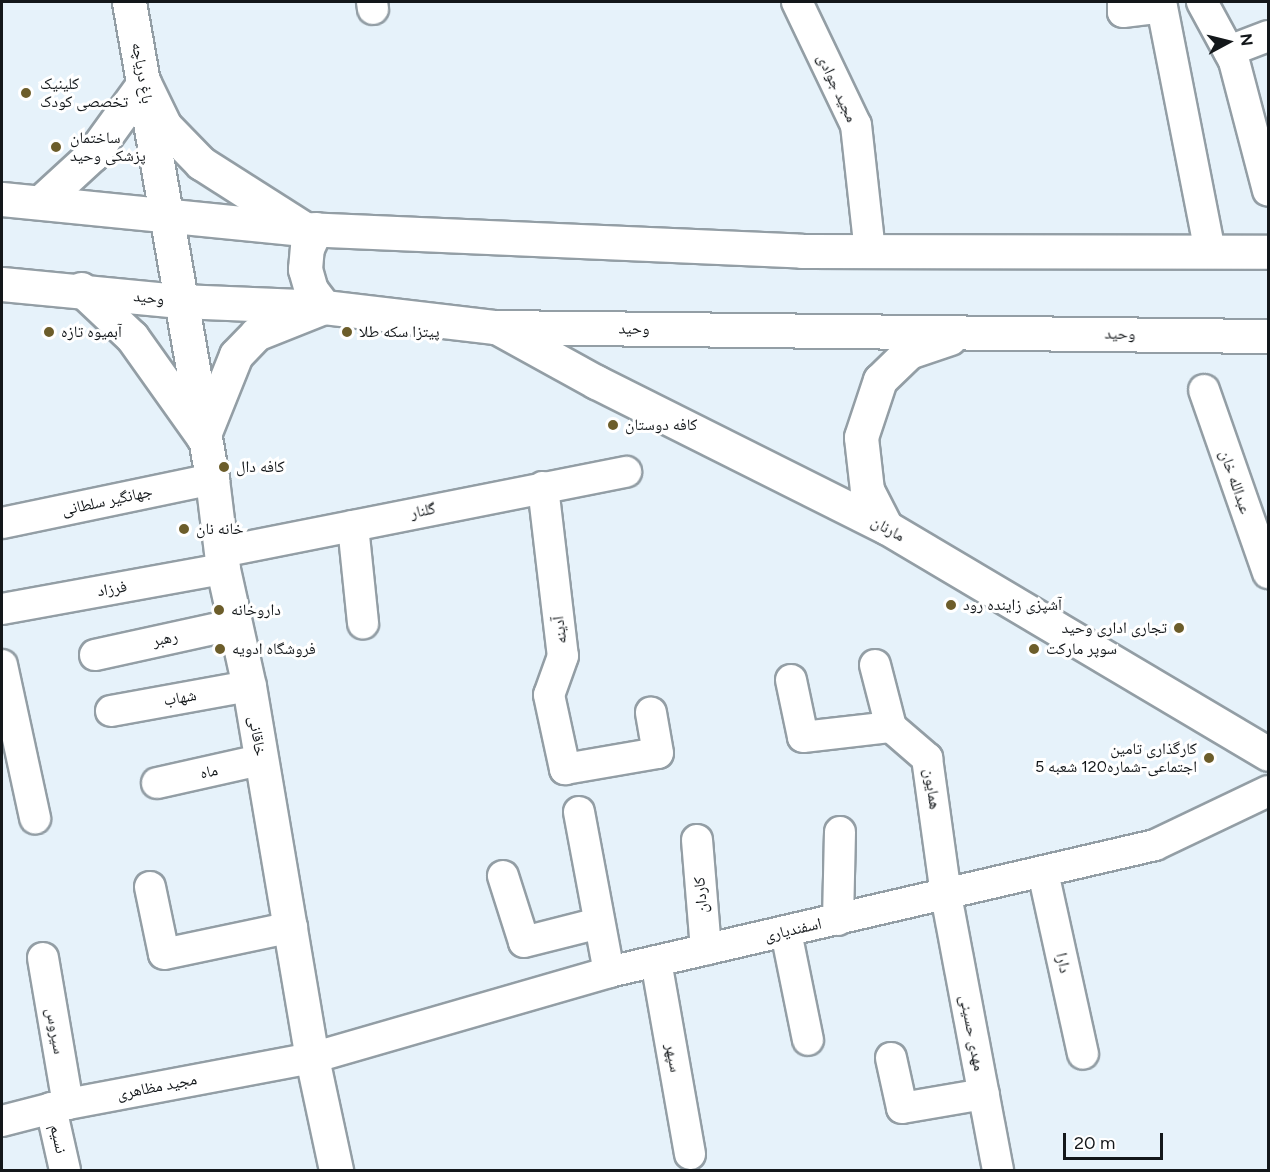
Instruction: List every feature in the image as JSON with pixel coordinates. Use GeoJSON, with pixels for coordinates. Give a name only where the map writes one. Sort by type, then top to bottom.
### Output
{"type":"FeatureCollection","features":[{"type":"Feature","properties":{"kind":"main road","name":"باغ دریاچه"},"geometry":{"type":"LineString","coordinates":[[129,2],[180,301]]}},
{"type":"Feature","properties":{"kind":"main road"},"geometry":{"type":"LineString","coordinates":[[43,200],[92,155],[144,83],[165,126],[201,164],[310,229]]}},
{"type":"Feature","properties":{"kind":"main road"},"geometry":{"type":"LineString","coordinates":[[2,199],[43,200],[310,229],[870,251],[1269,252]]}},
{"type":"Feature","properties":{"kind":"main road"},"geometry":{"type":"LineString","coordinates":[[203,437],[236,355],[256,334],[324,307],[311,290],[305,269],[310,229]]}},
{"type":"Feature","properties":{"kind":"main road","name":"وحید"},"geometry":{"type":"LineString","coordinates":[[2,284],[81,289],[180,301],[324,307],[495,327],[1269,336]]}},
{"type":"Feature","properties":{"kind":"main road"},"geometry":{"type":"LineString","coordinates":[[81,289],[132,337],[203,437]]}},
{"type":"Feature","properties":{"kind":"main road","name":"خاقانی"},"geometry":{"type":"LineString","coordinates":[[180,301],[212,479],[222,561],[249,686],[260,760],[292,927],[312,1058],[336,1170]]}},
{"type":"Feature","properties":{"kind":"main road","name":"مارنان"},"geometry":{"type":"LineString","coordinates":[[495,327],[596,382],[886,527],[1269,754]]}},
{"type":"Feature","properties":{"kind":"main road"},"geometry":{"type":"LineString","coordinates":[[886,527],[867,490],[861,437],[880,380],[909,352],[970,331]]}},
{"type":"Feature","properties":{"kind":"street","name":"مجید جوادی"},"geometry":{"type":"LineString","coordinates":[[796,2],[856,125],[870,251]]}},
{"type":"Feature","properties":{"kind":"street"},"geometry":{"type":"LineString","coordinates":[[1124,2],[1123,12],[1162,7],[1210,252]]}},
{"type":"Feature","properties":{"kind":"street"},"geometry":{"type":"LineString","coordinates":[[1202,2],[1229,51],[1268,186]]}},
{"type":"Feature","properties":{"kind":"street"},"geometry":{"type":"LineString","coordinates":[[1229,51],[1269,36]]}},
{"type":"Feature","properties":{"kind":"street","name":"عبدالله خان"},"geometry":{"type":"LineString","coordinates":[[1204,390],[1269,573]]}},
{"type":"Feature","properties":{"kind":"street","name":"گلنار"},"geometry":{"type":"LineString","coordinates":[[222,561],[353,526],[626,472]]}},
{"type":"Feature","properties":{"kind":"street","name":"جهانگیر سلطانی"},"geometry":{"type":"LineString","coordinates":[[2,523],[212,479]]}},
{"type":"Feature","properties":{"kind":"street","name":"آدینه"},"geometry":{"type":"LineString","coordinates":[[543,487],[563,656],[549,696],[565,770],[658,753],[651,713]]}},
{"type":"Feature","properties":{"kind":"street"},"geometry":{"type":"LineString","coordinates":[[353,526],[363,623]]}},
{"type":"Feature","properties":{"kind":"street","name":"فرزاد"},"geometry":{"type":"LineString","coordinates":[[2,609],[222,561]]}},
{"type":"Feature","properties":{"kind":"street","name":"رهبر"},"geometry":{"type":"LineString","coordinates":[[95,655],[236,624]]}},
{"type":"Feature","properties":{"kind":"street"},"geometry":{"type":"LineString","coordinates":[[2,665],[35,818]]}},
{"type":"Feature","properties":{"kind":"street"},"geometry":{"type":"LineString","coordinates":[[791,680],[803,737],[891,727],[875,665]]}},
{"type":"Feature","properties":{"kind":"street","name":"شهاب"},"geometry":{"type":"LineString","coordinates":[[111,711],[249,686]]}},
{"type":"Feature","properties":{"kind":"street","name":"همایون"},"geometry":{"type":"LineString","coordinates":[[891,727],[927,758],[946,895]]}},
{"type":"Feature","properties":{"kind":"street","name":"ماه"},"geometry":{"type":"LineString","coordinates":[[157,783],[260,760]]}},
{"type":"Feature","properties":{"kind":"street","name":"اسفندیاری"},"geometry":{"type":"LineString","coordinates":[[312,1058],[609,972],[1155,845],[1267,796]]}},
{"type":"Feature","properties":{"kind":"street"},"geometry":{"type":"LineString","coordinates":[[579,812],[609,972]]}},
{"type":"Feature","properties":{"kind":"street"},"geometry":{"type":"LineString","coordinates":[[838,920],[840,832]]}},
{"type":"Feature","properties":{"kind":"street","name":"کاردان"},"geometry":{"type":"LineString","coordinates":[[697,840],[706,950]]}},
{"type":"Feature","properties":{"kind":"street","name":"دارا"},"geometry":{"type":"LineString","coordinates":[[1043,872],[1083,1054]]}},
{"type":"Feature","properties":{"kind":"street"},"geometry":{"type":"LineString","coordinates":[[503,876],[524,942],[599,923]]}},
{"type":"Feature","properties":{"kind":"street"},"geometry":{"type":"LineString","coordinates":[[150,887],[164,954],[292,927]]}},
{"type":"Feature","properties":{"kind":"street","name":"مهدی حسینی"},"geometry":{"type":"LineString","coordinates":[[946,895],[998,1170]]}},
{"type":"Feature","properties":{"kind":"street"},"geometry":{"type":"LineString","coordinates":[[786,932],[808,1040]]}},
{"type":"Feature","properties":{"kind":"street","name":"سیروس"},"geometry":{"type":"LineString","coordinates":[[43,958],[60,1106]]}},
{"type":"Feature","properties":{"kind":"street","name":"سپهر"},"geometry":{"type":"LineString","coordinates":[[656,961],[690,1154]]}},
{"type":"Feature","properties":{"kind":"street","name":"مجید مظاهری"},"geometry":{"type":"LineString","coordinates":[[2,1121],[60,1106],[312,1058]]}},
{"type":"Feature","properties":{"kind":"street"},"geometry":{"type":"LineString","coordinates":[[891,1058],[902,1108],[984,1094]]}},
{"type":"Feature","properties":{"kind":"street","name":"نسیم"},"geometry":{"type":"LineString","coordinates":[[60,1106],[65,1170]]}},
{"type":"Feature","properties":{"kind":"place","name":"کلینیک تخصصی کودک"},"geometry":{"type":"Point","coordinates":[26,93]}},
{"type":"Feature","properties":{"kind":"place","name":"ساختمان پزشکی وحید"},"geometry":{"type":"Point","coordinates":[56,147]}},
{"type":"Feature","properties":{"kind":"place","name":"آبمیوه تازه"},"geometry":{"type":"Point","coordinates":[49,332]}},
{"type":"Feature","properties":{"kind":"place","name":"پیتزا سکه طلا"},"geometry":{"type":"Point","coordinates":[347,332]}},
{"type":"Feature","properties":{"kind":"place","name":"کافه دوستان"},"geometry":{"type":"Point","coordinates":[613,425]}},
{"type":"Feature","properties":{"kind":"place","name":"کافه دال"},"geometry":{"type":"Point","coordinates":[224,467]}},
{"type":"Feature","properties":{"kind":"place","name":"خانه نان"},"geometry":{"type":"Point","coordinates":[184,529]}},
{"type":"Feature","properties":{"kind":"place","name":"آشپزی زاینده رود"},"geometry":{"type":"Point","coordinates":[951,605]}},
{"type":"Feature","properties":{"kind":"place","name":"داروخانه"},"geometry":{"type":"Point","coordinates":[219,610]}},
{"type":"Feature","properties":{"kind":"place","name":"تجاری اداری وحید"},"geometry":{"type":"Point","coordinates":[1179,628]}},
{"type":"Feature","properties":{"kind":"place","name":"فروشگاه ادویه"},"geometry":{"type":"Point","coordinates":[220,649]}},
{"type":"Feature","properties":{"kind":"place","name":"سوپر مارکت"},"geometry":{"type":"Point","coordinates":[1034,649]}},
{"type":"Feature","properties":{"kind":"place","name":"کارگذاری تامین اجتماعی-شماره120 شعبه 5"},"geometry":{"type":"Point","coordinates":[1209,758]}}]}
